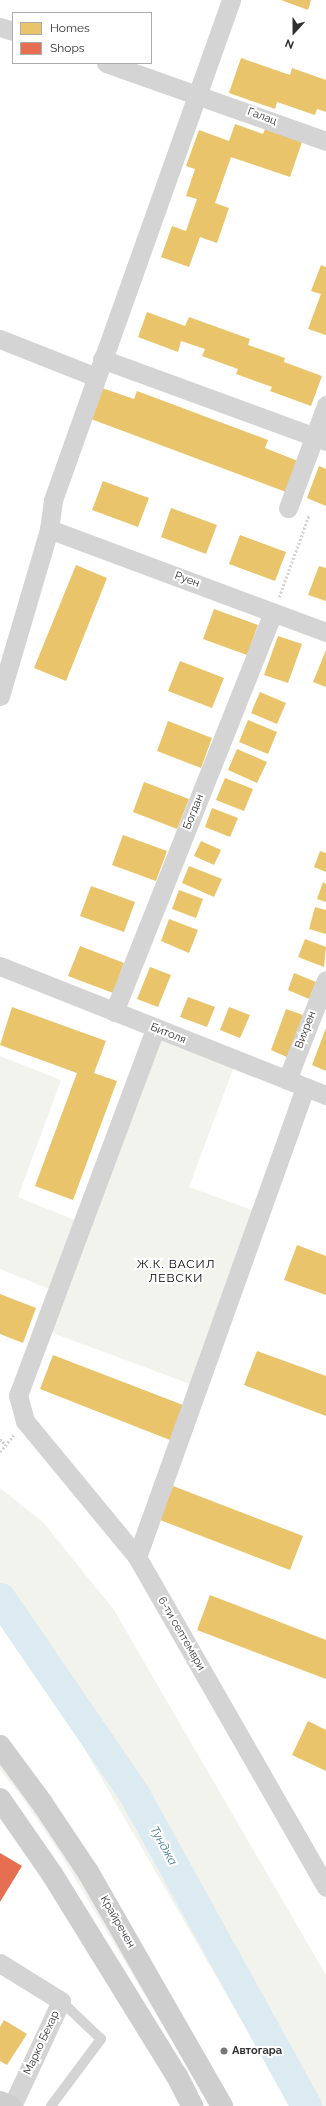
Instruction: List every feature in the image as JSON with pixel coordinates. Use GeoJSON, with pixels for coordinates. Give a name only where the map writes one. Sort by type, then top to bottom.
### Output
{"type":"FeatureCollection","features":[{"type":"Feature","properties":{"kind":"street"},"geometry":{"type":"LineString","coordinates":[[0,696],[49,529],[53,500],[231,0]]}},
{"type":"Feature","properties":{"kind":"street"},"geometry":{"type":"LineString","coordinates":[[0,27],[12,31]]}},
{"type":"Feature","properties":{"kind":"street","name":"Галац"},"geometry":{"type":"LineString","coordinates":[[109,64],[198,94],[326,141]]}},
{"type":"Feature","properties":{"kind":"street"},"geometry":{"type":"LineString","coordinates":[[0,339],[96,377]]}},
{"type":"Feature","properties":{"kind":"street"},"geometry":{"type":"LineString","coordinates":[[102,359],[320,439]]}},
{"type":"Feature","properties":{"kind":"street"},"geometry":{"type":"LineString","coordinates":[[288,508],[320,439],[326,404]]}},
{"type":"Feature","properties":{"kind":"street","name":"Руен"},"geometry":{"type":"LineString","coordinates":[[49,529],[326,632]]}},
{"type":"Feature","properties":{"kind":"street","name":"Богдан"},"geometry":{"type":"LineString","coordinates":[[114,1012],[273,612]]}},
{"type":"Feature","properties":{"kind":"street","name":"Битоля"},"geometry":{"type":"LineString","coordinates":[[0,954],[5,968],[155,1029],[326,1095]]}},
{"type":"Feature","properties":{"kind":"street","name":"Вихрен"},"geometry":{"type":"LineString","coordinates":[[287,1080],[326,980]]}},
{"type":"Feature","properties":{"kind":"street","name":"6-ти септември"},"geometry":{"type":"LineString","coordinates":[[155,1029],[18,1395],[25,1421],[137,1557],[326,1887]]}},
{"type":"Feature","properties":{"kind":"street"},"geometry":{"type":"LineString","coordinates":[[137,1557],[305,1087]]}},
{"type":"Feature","properties":{"kind":"street","name":"Крайречен"},"geometry":{"type":"LineString","coordinates":[[0,1746],[42,1802],[88,1872],[222,2106]]}},
{"type":"Feature","properties":{"kind":"street"},"geometry":{"type":"LineString","coordinates":[[0,1799],[52,1874],[177,2076],[192,2106]]}},
{"type":"Feature","properties":{"kind":"street","name":"Марко Бехар"},"geometry":{"type":"LineString","coordinates":[[0,1964],[61,2001],[11,2106]]}},
{"type":"Feature","properties":{"kind":"street"},"geometry":{"type":"LineString","coordinates":[[0,2102],[11,2106]]}},
{"type":"Feature","properties":{"kind":"lane"},"geometry":{"type":"LineString","coordinates":[[51,2106],[101,2039],[61,2001]]}},
{"type":"Feature","properties":{"kind":"path"},"geometry":{"type":"LineString","coordinates":[[273,612],[309,515]]}},
{"type":"Feature","properties":{"kind":"path"},"geometry":{"type":"LineString","coordinates":[[0,1439],[6,1445]]}},
{"type":"Feature","properties":{"kind":"shaded area"},"geometry":{"type":"Polygon","coordinates":[[[155,1029],[236,1061],[189,1187],[260,1213],[198,1387],[42,1329],[56,1292],[0,1269],[0,1056],[61,1080],[18,1197],[82,1223],[155,1029]]]}},
{"type":"Feature","properties":{"kind":"shaded area"},"geometry":{"type":"Polygon","coordinates":[[[0,1488],[43,1522],[114,1610],[326,1975],[326,2106],[291,2106],[55,1698],[0,1621],[0,1488]]]}},
{"type":"Feature","properties":{"kind":"shaded area"},"geometry":{"type":"Polygon","coordinates":[[[0,1760],[67,1850],[170,2032],[168,2034],[61,1855],[21,1796],[0,1770],[0,1760]]]}},
{"type":"Feature","properties":{"kind":"building: Homes"},"geometry":{"type":"Polygon","coordinates":[[[281,0],[311,0],[308,10],[281,0]]]}},
{"type":"Feature","properties":{"kind":"building: Homes"},"geometry":{"type":"Polygon","coordinates":[[[241,58],[290,75],[292,68],[326,80],[326,112],[317,109],[315,115],[277,102],[275,109],[229,93],[241,58]]]}},
{"type":"Feature","properties":{"kind":"building: Homes"},"geometry":{"type":"Polygon","coordinates":[[[235,124],[263,134],[265,129],[302,142],[290,177],[231,157],[215,203],[229,208],[217,243],[200,237],[189,267],[161,257],[172,226],[186,231],[197,199],[186,196],[195,169],[186,166],[199,130],[229,141],[235,124]]]}},
{"type":"Feature","properties":{"kind":"building: Homes"},"geometry":{"type":"Polygon","coordinates":[[[321,265],[326,267],[326,335],[308,329],[321,294],[311,291],[321,265]]]}},
{"type":"Feature","properties":{"kind":"building: Homes"},"geometry":{"type":"Polygon","coordinates":[[[147,312],[185,326],[189,317],[250,339],[248,345],[285,358],[284,362],[322,376],[311,406],[270,391],[272,387],[236,374],[238,369],[202,356],[205,349],[181,341],[178,352],[138,337],[147,312]]]}},
{"type":"Feature","properties":{"kind":"building: Homes"},"geometry":{"type":"Polygon","coordinates":[[[102,388],[134,399],[137,391],[268,440],[265,448],[298,461],[286,492],[91,419],[102,388]]]}},
{"type":"Feature","properties":{"kind":"building: Homes"},"geometry":{"type":"Polygon","coordinates":[[[319,466],[326,469],[326,506],[307,498],[319,466]]]}},
{"type":"Feature","properties":{"kind":"building: Homes"},"geometry":{"type":"Polygon","coordinates":[[[103,481],[149,498],[138,527],[92,510],[103,481]]]}},
{"type":"Feature","properties":{"kind":"building: Homes"},"geometry":{"type":"Polygon","coordinates":[[[171,508],[217,525],[206,554],[161,537],[171,508]]]}},
{"type":"Feature","properties":{"kind":"building: Homes"},"geometry":{"type":"Polygon","coordinates":[[[240,535],[286,552],[275,581],[229,564],[240,535]]]}},
{"type":"Feature","properties":{"kind":"building: Homes"},"geometry":{"type":"Polygon","coordinates":[[[76,565],[107,578],[66,681],[34,668],[76,565]]]}},
{"type":"Feature","properties":{"kind":"building: Homes"},"geometry":{"type":"Polygon","coordinates":[[[319,566],[326,568],[326,601],[308,595],[319,566]]]}},
{"type":"Feature","properties":{"kind":"building: Homes"},"geometry":{"type":"Polygon","coordinates":[[[214,609],[258,625],[247,655],[203,639],[214,609]]]}},
{"type":"Feature","properties":{"kind":"building: Homes"},"geometry":{"type":"Polygon","coordinates":[[[278,636],[302,644],[288,683],[264,675],[278,636]]]}},
{"type":"Feature","properties":{"kind":"building: Homes"},"geometry":{"type":"Polygon","coordinates":[[[326,650],[326,687],[313,682],[326,650]]]}},
{"type":"Feature","properties":{"kind":"building: Homes"},"geometry":{"type":"Polygon","coordinates":[[[180,661],[224,678],[212,708],[168,691],[180,661]]]}},
{"type":"Feature","properties":{"kind":"building: Homes"},"geometry":{"type":"Polygon","coordinates":[[[260,692],[286,703],[277,724],[251,713],[260,692]]]}},
{"type":"Feature","properties":{"kind":"building: Homes"},"geometry":{"type":"Polygon","coordinates":[[[248,720],[277,732],[268,754],[239,742],[248,720]]]}},
{"type":"Feature","properties":{"kind":"building: Homes"},"geometry":{"type":"Polygon","coordinates":[[[168,721],[212,738],[201,768],[157,751],[168,721]]]}},
{"type":"Feature","properties":{"kind":"building: Homes"},"geometry":{"type":"Polygon","coordinates":[[[237,749],[267,762],[257,783],[228,770],[237,749]]]}},
{"type":"Feature","properties":{"kind":"building: Homes"},"geometry":{"type":"Polygon","coordinates":[[[225,778],[253,789],[244,811],[216,800],[225,778]]]}},
{"type":"Feature","properties":{"kind":"building: Homes"},"geometry":{"type":"Polygon","coordinates":[[[144,782],[189,799],[177,829],[133,812],[144,782]]]}},
{"type":"Feature","properties":{"kind":"building: Homes"},"geometry":{"type":"Polygon","coordinates":[[[212,808],[238,818],[230,837],[205,827],[212,808]]]}},
{"type":"Feature","properties":{"kind":"building: Homes"},"geometry":{"type":"Polygon","coordinates":[[[123,835],[167,851],[156,881],[112,865],[123,835]]]}},
{"type":"Feature","properties":{"kind":"building: Homes"},"geometry":{"type":"Polygon","coordinates":[[[201,841],[221,850],[214,865],[194,856],[201,841]]]}},
{"type":"Feature","properties":{"kind":"building: Homes"},"geometry":{"type":"Polygon","coordinates":[[[320,851],[326,853],[326,872],[314,867],[320,851]]]}},
{"type":"Feature","properties":{"kind":"building: Homes"},"geometry":{"type":"Polygon","coordinates":[[[189,866],[222,879],[214,897],[182,883],[189,866]]]}},
{"type":"Feature","properties":{"kind":"building: Homes"},"geometry":{"type":"Polygon","coordinates":[[[323,882],[326,884],[326,902],[317,899],[323,882]]]}},
{"type":"Feature","properties":{"kind":"building: Homes"},"geometry":{"type":"Polygon","coordinates":[[[91,886],[135,902],[124,932],[80,916],[91,886]]]}},
{"type":"Feature","properties":{"kind":"building: Homes"},"geometry":{"type":"Polygon","coordinates":[[[179,890],[203,899],[196,918],[172,909],[179,890]]]}},
{"type":"Feature","properties":{"kind":"building: Homes"},"geometry":{"type":"Polygon","coordinates":[[[315,907],[326,910],[326,934],[309,929],[315,907]]]}},
{"type":"Feature","properties":{"kind":"building: Homes"},"geometry":{"type":"Polygon","coordinates":[[[169,919],[198,930],[189,953],[161,941],[169,919]]]}},
{"type":"Feature","properties":{"kind":"building: Homes"},"geometry":{"type":"Polygon","coordinates":[[[305,939],[326,947],[324,967],[298,957],[305,939]]]}},
{"type":"Feature","properties":{"kind":"building: Homes"},"geometry":{"type":"Polygon","coordinates":[[[80,946],[124,963],[113,993],[68,976],[80,946]]]}},
{"type":"Feature","properties":{"kind":"building: Homes"},"geometry":{"type":"Polygon","coordinates":[[[150,967],[171,975],[158,1007],[137,999],[150,967]]]}},
{"type":"Feature","properties":{"kind":"building: Homes"},"geometry":{"type":"Polygon","coordinates":[[[294,973],[316,982],[309,999],[288,990],[294,973]]]}},
{"type":"Feature","properties":{"kind":"building: Homes"},"geometry":{"type":"Polygon","coordinates":[[[188,997],[215,1007],[207,1027],[180,1017],[188,997]]]}},
{"type":"Feature","properties":{"kind":"building: Homes"},"geometry":{"type":"Polygon","coordinates":[[[12,1007],[106,1041],[94,1073],[117,1081],[73,1200],[35,1186],[77,1073],[0,1045],[12,1007]]]}},
{"type":"Feature","properties":{"kind":"building: Homes"},"geometry":{"type":"Polygon","coordinates":[[[229,1007],[250,1015],[240,1038],[220,1030],[229,1007]]]}},
{"type":"Feature","properties":{"kind":"building: Homes"},"geometry":{"type":"Polygon","coordinates":[[[286,1009],[306,1016],[289,1058],[271,1050],[286,1009]]]}},
{"type":"Feature","properties":{"kind":"building: Homes"},"geometry":{"type":"Polygon","coordinates":[[[326,1028],[326,1071],[312,1065],[326,1028]]]}},
{"type":"Feature","properties":{"kind":"building: Homes"},"geometry":{"type":"Polygon","coordinates":[[[297,1245],[326,1256],[326,1295],[284,1280],[297,1245]]]}},
{"type":"Feature","properties":{"kind":"building: Homes"},"geometry":{"type":"Polygon","coordinates":[[[0,1294],[36,1308],[23,1343],[0,1334],[0,1294]]]}},
{"type":"Feature","properties":{"kind":"building: Homes"},"geometry":{"type":"Polygon","coordinates":[[[257,1351],[326,1376],[326,1416],[244,1385],[257,1351]]]}},
{"type":"Feature","properties":{"kind":"building: Homes"},"geometry":{"type":"Polygon","coordinates":[[[53,1355],[183,1405],[170,1440],[40,1389],[53,1355]]]}},
{"type":"Feature","properties":{"kind":"building: Homes"},"geometry":{"type":"Polygon","coordinates":[[[173,1486],[303,1536],[290,1570],[160,1520],[173,1486]]]}},
{"type":"Feature","properties":{"kind":"building: Homes"},"geometry":{"type":"Polygon","coordinates":[[[210,1595],[326,1640],[326,1679],[197,1630],[210,1595]]]}},
{"type":"Feature","properties":{"kind":"building: Homes"},"geometry":{"type":"Polygon","coordinates":[[[308,1721],[326,1730],[326,1771],[292,1755],[308,1721]]]}},
{"type":"Feature","properties":{"kind":"building: Homes"},"geometry":{"type":"Polygon","coordinates":[[[4,2020],[27,2034],[7,2065],[0,2061],[0,2027],[4,2020]]]}},
{"type":"Feature","properties":{"kind":"building: Shops"},"geometry":{"type":"Polygon","coordinates":[[[0,1853],[22,1866],[0,1902],[0,1853]]]}},
{"type":"Feature","properties":{"kind":"waterway","name":"Тунджа"},"geometry":{"type":"LineString","coordinates":[[0,1598],[134,1794],[306,2106]]}},
{"type":"Feature","properties":{"kind":"place","name":"Автогара"},"geometry":{"type":"Point","coordinates":[224,2051]}},
{"type":"Feature","properties":{"kind":"district","name":"Ж.К. ВАСИЛ ЛЕВСКИ"},"geometry":{"type":"Point","coordinates":[176,1272]}}]}
